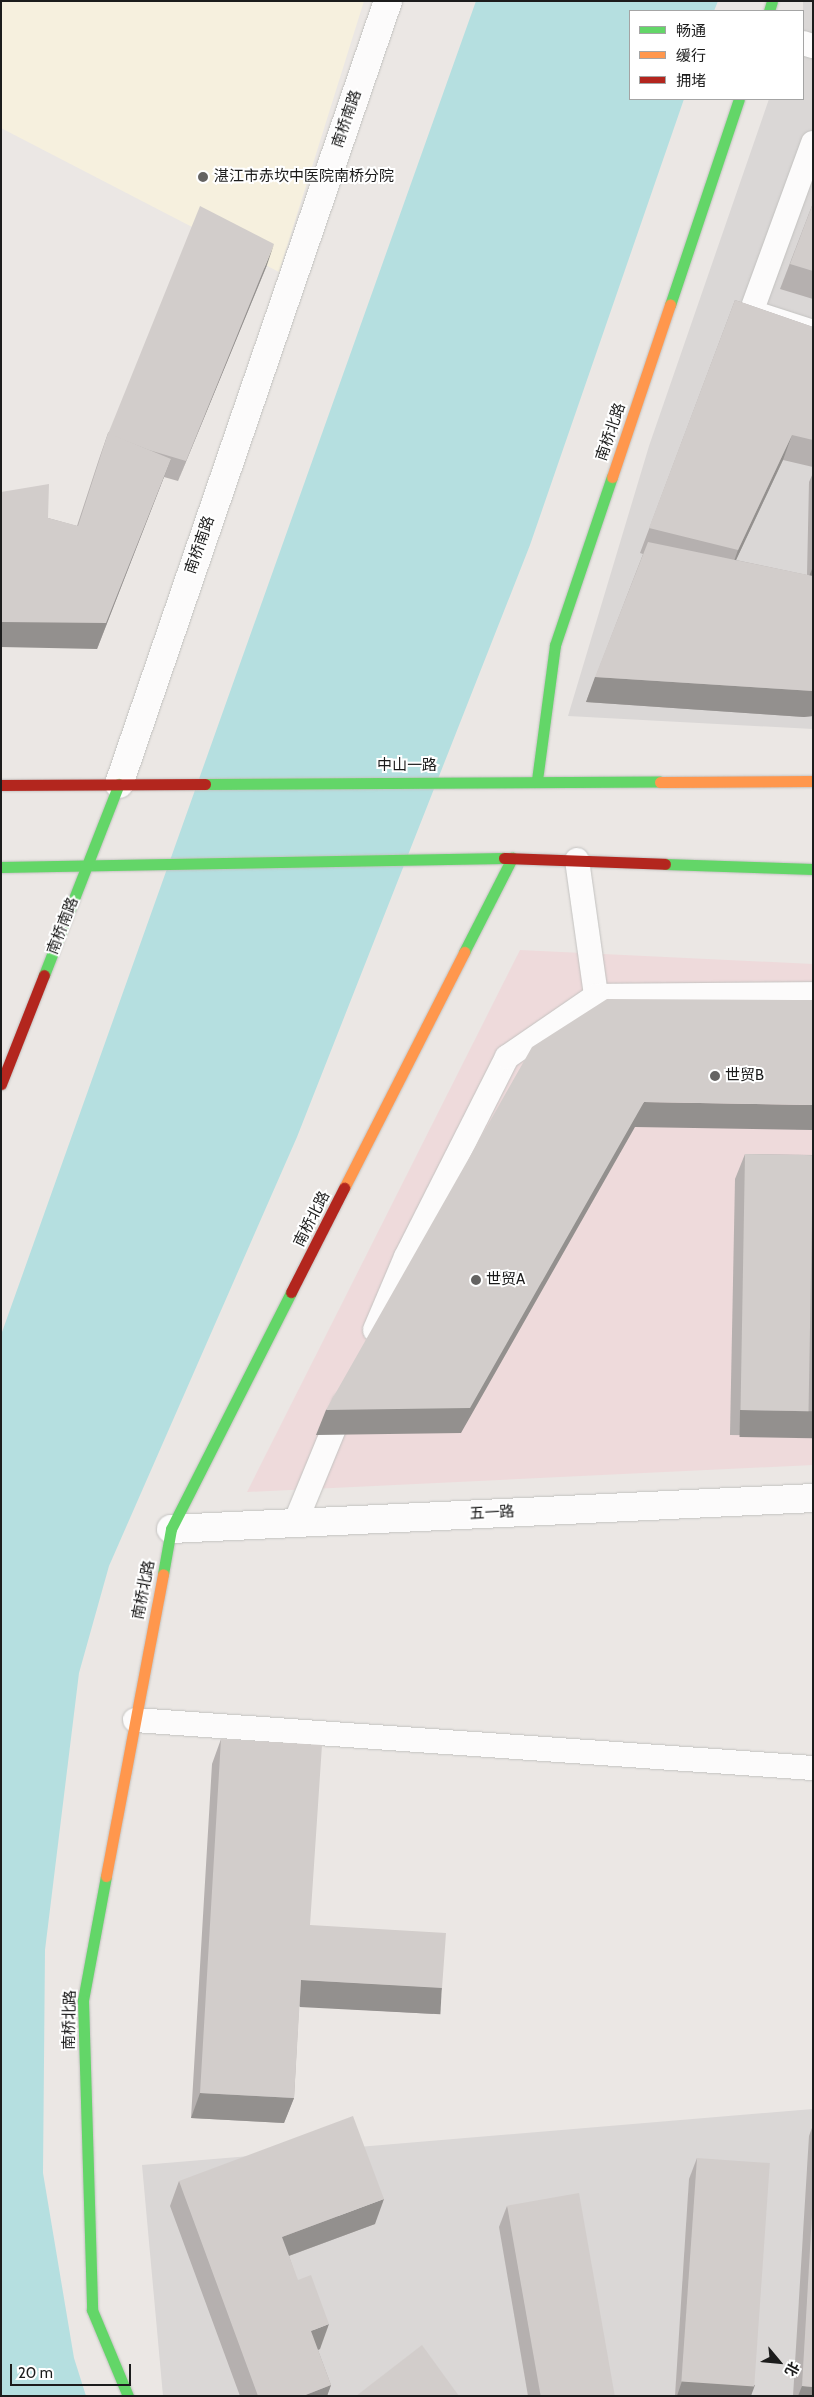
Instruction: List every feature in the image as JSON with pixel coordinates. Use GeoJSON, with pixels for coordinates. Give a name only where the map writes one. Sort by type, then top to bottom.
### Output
{"type":"FeatureCollection","features":[{"type":"Feature","properties":{"kind":"street","name":"南桥南路"},"geometry":{"type":"LineString","coordinates":[[1,1084],[119,784],[388,1]]}},
{"type":"Feature","properties":{"kind":"street","name":"南桥北路"},"geometry":{"type":"LineString","coordinates":[[537,780],[555,645],[739,100]]}},
{"type":"Feature","properties":{"kind":"street","name":"中山一路"},"geometry":{"type":"LineString","coordinates":[[1,785],[537,780],[813,781]]}},
{"type":"Feature","properties":{"kind":"street","name":"南桥北路"},"geometry":{"type":"LineString","coordinates":[[128,2396],[92,2310],[83,2000],[171,1529],[512,858]]}},
{"type":"Feature","properties":{"kind":"street"},"geometry":{"type":"LineString","coordinates":[[1,867],[512,858],[813,869]]}},
{"type":"Feature","properties":{"kind":"street","name":"五一路"},"geometry":{"type":"LineString","coordinates":[[171,1529],[813,1498]]}},
{"type":"Feature","properties":{"kind":"lane"},"geometry":{"type":"LineString","coordinates":[[813,143],[751,312],[813,332]]}},
{"type":"Feature","properties":{"kind":"lane"},"geometry":{"type":"LineString","coordinates":[[577,860],[596,996]]}},
{"type":"Feature","properties":{"kind":"lane"},"geometry":{"type":"LineString","coordinates":[[368,1348],[406,1256],[507,1057],[596,996],[813,994]]}},
{"type":"Feature","properties":{"kind":"lane"},"geometry":{"type":"LineString","coordinates":[[295,1523],[352,1385]]}},
{"type":"Feature","properties":{"kind":"lane"},"geometry":{"type":"LineString","coordinates":[[135,1720],[813,1768]]}},
{"type":"Feature","properties":{"kind":"shaded area","name":"湛江市赤坎中医院南桥分院"},"geometry":{"type":"Polygon","coordinates":[[[1,1],[364,1],[279,272],[1,128],[1,1]]]}},
{"type":"Feature","properties":{"kind":"shaded area"},"geometry":{"type":"Polygon","coordinates":[[[803,1],[813,1],[813,729],[568,716],[649,446],[769,100],[804,100],[803,1]]]}},
{"type":"Feature","properties":{"kind":"shaded area"},"geometry":{"type":"Polygon","coordinates":[[[520,950],[813,964],[813,1465],[247,1492],[520,950]]]}},
{"type":"Feature","properties":{"kind":"shaded area"},"geometry":{"type":"Polygon","coordinates":[[[813,2109],[813,2396],[163,2396],[142,2165],[813,2109]]]}},
{"type":"Feature","properties":{"kind":"water"},"geometry":{"type":"Polygon","coordinates":[[[476,1],[718,1],[714,10],[629,10],[629,100],[684,100],[530,545],[297,1137],[109,1566],[79,1673],[45,1950],[43,2173],[74,2358],[86,2396],[1,2396],[1,1335],[476,1]]]}},
{"type":"Feature","properties":{"kind":"building"},"geometry":{"type":"Polygon","coordinates":[[[813,203],[813,271],[790,264],[813,203]]]}},
{"type":"Feature","properties":{"kind":"building"},"geometry":{"type":"Polygon","coordinates":[[[200,206],[274,244],[186,461],[149,450],[108,434],[200,206]]]}},
{"type":"Feature","properties":{"kind":"building"},"geometry":{"type":"Polygon","coordinates":[[[735,300],[813,327],[813,440],[792,435],[738,550],[649,528],[735,300]]]}},
{"type":"Feature","properties":{"kind":"building"},"geometry":{"type":"Polygon","coordinates":[[[108,433],[171,459],[106,623],[1,622],[1,492],[49,484],[48,518],[78,526],[108,433]]]}},
{"type":"Feature","properties":{"kind":"building"},"geometry":{"type":"Polygon","coordinates":[[[813,536],[813,569],[812,569],[813,536]]]}},
{"type":"Feature","properties":{"kind":"building"},"geometry":{"type":"Polygon","coordinates":[[[648,542],[813,576],[813,691],[595,677],[648,542]]]}},
{"type":"Feature","properties":{"kind":"building","name":"世贸A"},"geometry":{"type":"Polygon","coordinates":[[[607,999],[813,1000],[813,1105],[644,1102],[470,1408],[326,1410],[532,1047],[607,999]]]}},
{"type":"Feature","properties":{"kind":"building"},"geometry":{"type":"Polygon","coordinates":[[[745,1154],[813,1155],[809,1411],[741,1410],[745,1154]]]}},
{"type":"Feature","properties":{"kind":"building"},"geometry":{"type":"Polygon","coordinates":[[[221,1739],[322,1745],[310,1925],[446,1933],[442,1988],[301,1980],[294,2098],[200,2093],[221,1739]]]}},
{"type":"Feature","properties":{"kind":"building"},"geometry":{"type":"Polygon","coordinates":[[[353,2116],[384,2199],[282,2237],[298,2280],[311,2275],[329,2324],[311,2331],[331,2385],[303,2396],[258,2396],[179,2181],[353,2116]]]}},
{"type":"Feature","properties":{"kind":"building"},"geometry":{"type":"Polygon","coordinates":[[[697,2158],[770,2163],[754,2387],[681,2381],[697,2158]]]}},
{"type":"Feature","properties":{"kind":"building"},"geometry":{"type":"Polygon","coordinates":[[[579,2193],[615,2396],[541,2396],[507,2206],[579,2193]]]}},
{"type":"Feature","properties":{"kind":"building"},"geometry":{"type":"Polygon","coordinates":[[[813,2198],[813,2387],[802,2386],[813,2198]]]}},
{"type":"Feature","properties":{"kind":"building"},"geometry":{"type":"Polygon","coordinates":[[[422,2345],[459,2396],[356,2396],[422,2345]]]}},
{"type":"Feature","properties":{"kind":"traffic: fast"},"geometry":{"type":"LineString","coordinates":[[769,10],[772,1]]}},
{"type":"Feature","properties":{"kind":"traffic: fast"},"geometry":{"type":"LineString","coordinates":[[670,305],[739,100]]}},
{"type":"Feature","properties":{"kind":"traffic: fast"},"geometry":{"type":"LineString","coordinates":[[537,780],[555,645],[612,477]]}},
{"type":"Feature","properties":{"kind":"traffic: fast"},"geometry":{"type":"LineString","coordinates":[[205,784],[660,782]]}},
{"type":"Feature","properties":{"kind":"traffic: fast"},"geometry":{"type":"LineString","coordinates":[[44,975],[119,784]]}},
{"type":"Feature","properties":{"kind":"traffic: fast"},"geometry":{"type":"LineString","coordinates":[[1,867],[504,858]]}},
{"type":"Feature","properties":{"kind":"traffic: fast"},"geometry":{"type":"LineString","coordinates":[[464,952],[512,858]]}},
{"type":"Feature","properties":{"kind":"traffic: fast"},"geometry":{"type":"LineString","coordinates":[[665,864],[813,869]]}},
{"type":"Feature","properties":{"kind":"traffic: fast"},"geometry":{"type":"LineString","coordinates":[[163,1574],[171,1529],[291,1292]]}},
{"type":"Feature","properties":{"kind":"traffic: fast"},"geometry":{"type":"LineString","coordinates":[[106,1876],[83,2000],[92,2310],[128,2396]]}},
{"type":"Feature","properties":{"kind":"traffic: slow"},"geometry":{"type":"LineString","coordinates":[[612,477],[670,305]]}},
{"type":"Feature","properties":{"kind":"traffic: slow"},"geometry":{"type":"LineString","coordinates":[[660,782],[813,781]]}},
{"type":"Feature","properties":{"kind":"traffic: slow"},"geometry":{"type":"LineString","coordinates":[[344,1188],[464,952]]}},
{"type":"Feature","properties":{"kind":"traffic: slow"},"geometry":{"type":"LineString","coordinates":[[106,1876],[163,1574]]}},
{"type":"Feature","properties":{"kind":"traffic: jam"},"geometry":{"type":"LineString","coordinates":[[1,785],[205,784]]}},
{"type":"Feature","properties":{"kind":"traffic: jam"},"geometry":{"type":"LineString","coordinates":[[504,858],[665,864]]}},
{"type":"Feature","properties":{"kind":"traffic: jam"},"geometry":{"type":"LineString","coordinates":[[1,1084],[44,975]]}},
{"type":"Feature","properties":{"kind":"traffic: jam"},"geometry":{"type":"LineString","coordinates":[[291,1292],[344,1188]]}},
{"type":"Feature","properties":{"kind":"place","name":"湛江市赤坎中医院南桥分院"},"geometry":{"type":"Point","coordinates":[203,177]}},
{"type":"Feature","properties":{"kind":"place","name":"世贸B"},"geometry":{"type":"Point","coordinates":[715,1076]}},
{"type":"Feature","properties":{"kind":"place","name":"世贸A"},"geometry":{"type":"Point","coordinates":[476,1280]}}]}
